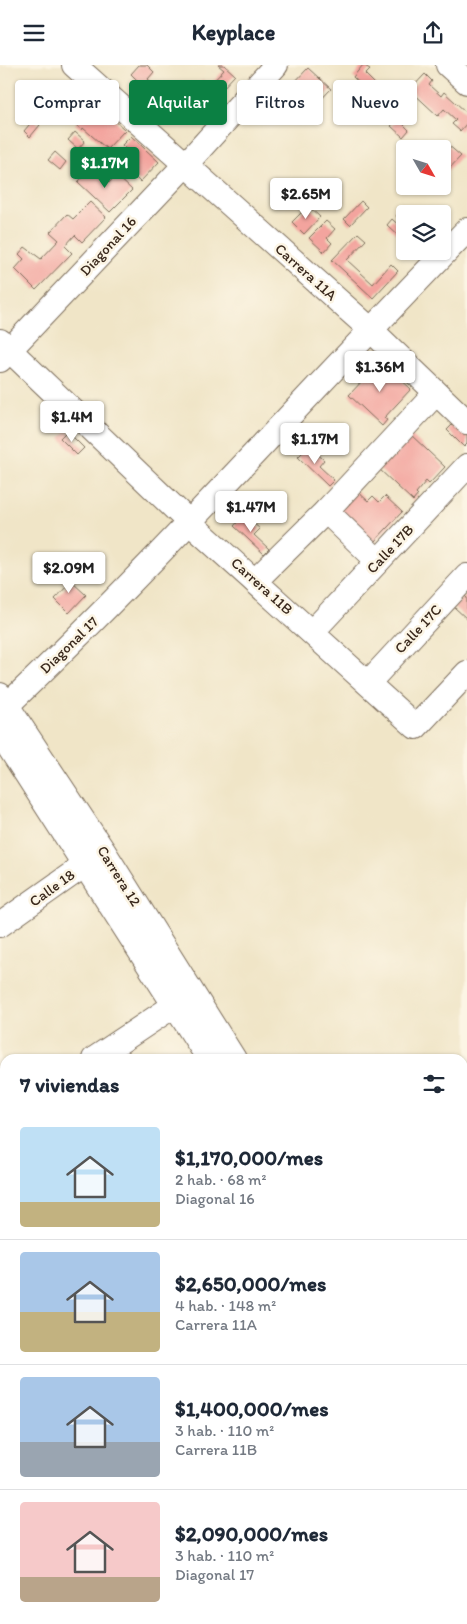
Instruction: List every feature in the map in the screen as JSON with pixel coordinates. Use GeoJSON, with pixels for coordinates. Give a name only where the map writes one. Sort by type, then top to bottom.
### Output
{"type":"FeatureCollection","features":[{"type":"Feature","properties":{"kind":"street","name":"Carrera 11A"},"geometry":{"type":"LineString","coordinates":[[74,65],[370,329],[467,422]]}},
{"type":"Feature","properties":{"kind":"street","name":"Diagonal 16"},"geometry":{"type":"LineString","coordinates":[[3,350],[186,164],[276,65]]}},
{"type":"Feature","properties":{"kind":"street"},"geometry":{"type":"LineString","coordinates":[[448,65],[467,81]]}},
{"type":"Feature","properties":{"kind":"street","name":"Diagonal 17"},"geometry":{"type":"LineString","coordinates":[[2,704],[96,620],[370,329],[467,230]]}},
{"type":"Feature","properties":{"kind":"street","name":"Carrera 11B"},"geometry":{"type":"LineString","coordinates":[[3,350],[189,522],[312,631],[416,727],[467,673]]}},
{"type":"Feature","properties":{"kind":"street"},"geometry":{"type":"LineString","coordinates":[[255,581],[326,511],[436,393]]}},
{"type":"Feature","properties":{"kind":"street","name":"Calle 17B"},"geometry":{"type":"LineString","coordinates":[[312,631],[467,466]]}},
{"type":"Feature","properties":{"kind":"street"},"geometry":{"type":"LineString","coordinates":[[326,511],[378,561]]}},
{"type":"Feature","properties":{"kind":"street","name":"Calle 17C"},"geometry":{"type":"LineString","coordinates":[[368,683],[467,576]]}},
{"type":"Feature","properties":{"kind":"street","name":"Carrera 12"},"geometry":{"type":"LineString","coordinates":[[2,704],[104,851],[231,1054]]}},
{"type":"Feature","properties":{"kind":"street","name":"Carrera 12"},"geometry":{"type":"LineString","coordinates":[[0,733],[206,1054]]}},
{"type":"Feature","properties":{"kind":"street","name":"Calle 18"},"geometry":{"type":"LineString","coordinates":[[0,925],[104,851]]}},
{"type":"Feature","properties":{"kind":"street"},"geometry":{"type":"LineString","coordinates":[[101,1054],[174,1005]]}},
{"type":"Feature","properties":{"kind":"building"},"geometry":{"type":"Polygon","coordinates":[[[139,65],[147,65],[154,72],[149,80],[137,80],[131,74],[139,65]]]}},
{"type":"Feature","properties":{"kind":"building"},"geometry":{"type":"Polygon","coordinates":[[[218,65],[224,65],[235,75],[227,84],[227,80],[215,80],[224,70],[218,65]]]}},
{"type":"Feature","properties":{"kind":"building"},"geometry":{"type":"Polygon","coordinates":[[[363,65],[370,69],[365,74],[371,80],[356,80],[353,77],[363,65]]]}},
{"type":"Feature","properties":{"kind":"building"},"geometry":{"type":"Polygon","coordinates":[[[308,68],[321,80],[297,80],[308,68]]]}},
{"type":"Feature","properties":{"kind":"building"},"geometry":{"type":"Polygon","coordinates":[[[425,74],[432,81],[429,85],[441,96],[444,92],[467,113],[467,123],[460,131],[452,124],[456,120],[444,109],[438,116],[417,96],[417,83],[425,74]]]}},
{"type":"Feature","properties":{"kind":"building"},"geometry":{"type":"Polygon","coordinates":[[[323,82],[331,89],[323,97],[323,82]]]}},
{"type":"Feature","properties":{"kind":"building"},"geometry":{"type":"Polygon","coordinates":[[[119,124],[125,130],[107,149],[83,128],[82,130],[76,125],[119,124]]]}},
{"type":"Feature","properties":{"kind":"building"},"geometry":{"type":"Polygon","coordinates":[[[29,125],[40,125],[30,137],[24,131],[29,125]]]}},
{"type":"Feature","properties":{"kind":"building"},"geometry":{"type":"Polygon","coordinates":[[[404,125],[409,130],[403,137],[391,126],[404,125]]]}},
{"type":"Feature","properties":{"kind":"building"},"geometry":{"type":"Polygon","coordinates":[[[75,132],[85,141],[78,149],[68,140],[75,132]]]}},
{"type":"Feature","properties":{"kind":"building"},"geometry":{"type":"Polygon","coordinates":[[[131,136],[159,162],[140,182],[123,166],[133,156],[122,145],[131,136]]]}},
{"type":"Feature","properties":{"kind":"building"},"geometry":{"type":"Polygon","coordinates":[[[451,147],[461,156],[451,167],[451,147]]]}},
{"type":"Feature","properties":{"kind":"building"},"geometry":{"type":"Polygon","coordinates":[[[55,152],[66,162],[60,170],[48,160],[55,152]]]}},
{"type":"Feature","properties":{"kind":"building"},"geometry":{"type":"Polygon","coordinates":[[[92,167],[109,183],[116,175],[132,190],[110,212],[78,182],[92,167]]]}},
{"type":"Feature","properties":{"kind":"building"},"geometry":{"type":"Polygon","coordinates":[[[361,201],[367,207],[350,225],[344,219],[361,201]]]}},
{"type":"Feature","properties":{"kind":"building"},"geometry":{"type":"Polygon","coordinates":[[[90,202],[106,217],[82,242],[75,235],[65,246],[72,253],[36,290],[15,269],[24,259],[19,254],[25,247],[41,259],[59,240],[50,232],[67,214],[73,219],[90,202]]]}},
{"type":"Feature","properties":{"kind":"building"},"geometry":{"type":"Polygon","coordinates":[[[308,206],[320,217],[304,234],[292,222],[308,206]]]}},
{"type":"Feature","properties":{"kind":"building"},"geometry":{"type":"Polygon","coordinates":[[[392,219],[396,223],[396,234],[387,225],[392,219]]]}},
{"type":"Feature","properties":{"kind":"building"},"geometry":{"type":"Polygon","coordinates":[[[326,221],[335,229],[327,238],[332,243],[324,252],[309,238],[326,221]]]}},
{"type":"Feature","properties":{"kind":"building"},"geometry":{"type":"Polygon","coordinates":[[[358,233],[366,240],[347,260],[373,284],[391,264],[398,271],[373,298],[332,260],[358,233]]]}},
{"type":"Feature","properties":{"kind":"building"},"geometry":{"type":"Polygon","coordinates":[[[381,361],[411,389],[384,418],[387,420],[382,426],[349,395],[381,361]]]}},
{"type":"Feature","properties":{"kind":"building"},"geometry":{"type":"Polygon","coordinates":[[[458,419],[467,428],[467,444],[464,447],[447,430],[458,419]]]}},
{"type":"Feature","properties":{"kind":"building"},"geometry":{"type":"Polygon","coordinates":[[[67,431],[84,448],[77,455],[60,438],[67,431]]]}},
{"type":"Feature","properties":{"kind":"building"},"geometry":{"type":"Polygon","coordinates":[[[410,434],[445,467],[429,484],[426,481],[416,493],[418,495],[413,501],[378,468],[389,457],[391,459],[397,453],[394,451],[410,434]]]}},
{"type":"Feature","properties":{"kind":"building"},"geometry":{"type":"Polygon","coordinates":[[[309,446],[324,460],[319,466],[334,480],[328,486],[298,457],[309,446]]]}},
{"type":"Feature","properties":{"kind":"building"},"geometry":{"type":"Polygon","coordinates":[[[357,491],[368,501],[373,496],[379,502],[385,496],[402,512],[373,543],[338,510],[357,491]]]}},
{"type":"Feature","properties":{"kind":"building"},"geometry":{"type":"Polygon","coordinates":[[[244,515],[260,529],[254,535],[269,549],[264,554],[234,526],[244,515]]]}},
{"type":"Feature","properties":{"kind":"building"},"geometry":{"type":"Polygon","coordinates":[[[58,569],[86,595],[69,613],[55,599],[68,585],[55,573],[58,569]]]}},
{"type":"Feature","properties":{"kind":"building"},"geometry":{"type":"Polygon","coordinates":[[[465,596],[467,598],[467,619],[454,607],[465,596]]]}}]}
